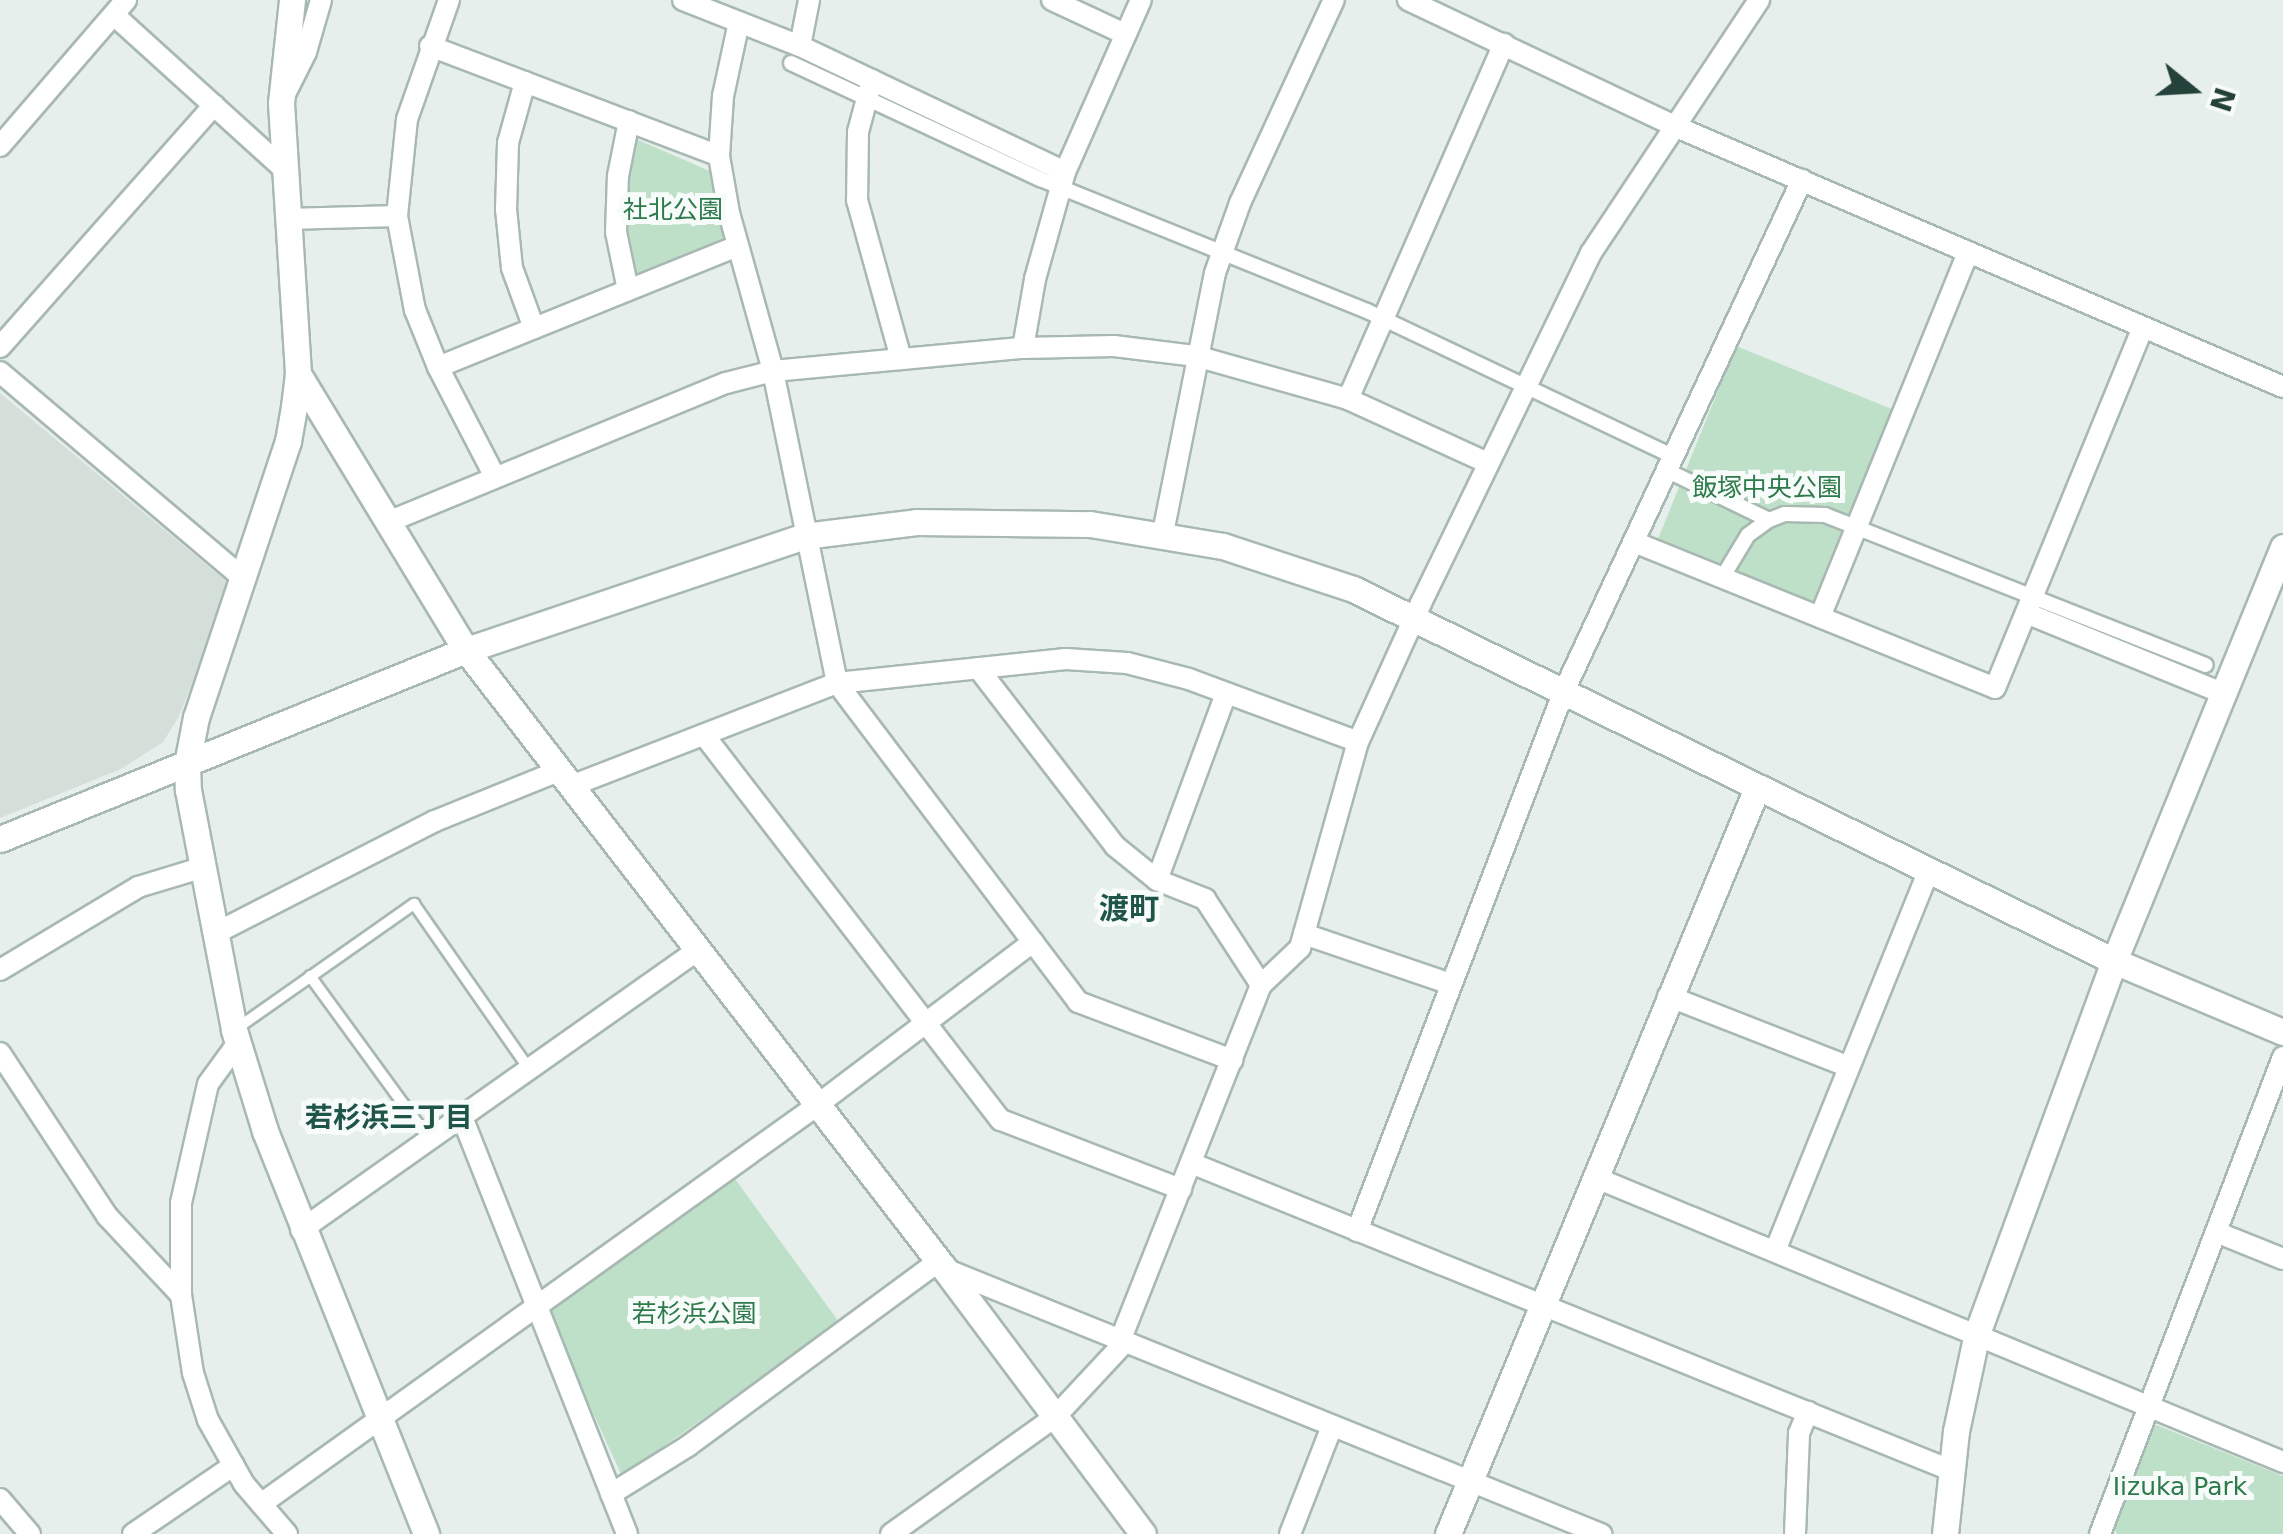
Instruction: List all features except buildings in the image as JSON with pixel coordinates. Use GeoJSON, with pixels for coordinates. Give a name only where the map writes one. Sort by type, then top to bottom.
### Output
{"type":"FeatureCollection","features":[{"type":"Feature","properties":{"kind":"street"},"geometry":{"type":"LineString","coordinates":[[281,103],[306,52],[322,0]]}},
{"type":"Feature","properties":{"kind":"street"},"geometry":{"type":"LineString","coordinates":[[449,0],[407,119],[397,216],[416,310],[438,367],[495,478]]}},
{"type":"Feature","properties":{"kind":"street"},"geometry":{"type":"LineString","coordinates":[[683,0],[739,22],[868,89],[1221,255],[1381,317],[1526,384],[1539,395],[1770,520]]}},
{"type":"Feature","properties":{"kind":"street"},"geometry":{"type":"LineString","coordinates":[[796,54],[809,0]]}},
{"type":"Feature","properties":{"kind":"street"},"geometry":{"type":"LineString","coordinates":[[1052,0],[1125,34]]}},
{"type":"Feature","properties":{"kind":"street"},"geometry":{"type":"LineString","coordinates":[[1023,348],[1035,279],[1063,180],[1141,0]]}},
{"type":"Feature","properties":{"kind":"street"},"geometry":{"type":"LineString","coordinates":[[1162,532],[1196,356],[1221,255],[1334,0]]}},
{"type":"Feature","properties":{"kind":"street"},"geometry":{"type":"LineString","coordinates":[[1408,0],[1672,125],[2283,387]]}},
{"type":"Feature","properties":{"kind":"street"},"geometry":{"type":"LineString","coordinates":[[891,1534],[1056,1417],[1122,1342],[1262,985],[1300,948],[1358,742],[1414,617],[1590,253],[1759,0]]}},
{"type":"Feature","properties":{"kind":"street"},"geometry":{"type":"LineString","coordinates":[[288,2],[281,103],[298,374],[288,441],[196,717],[187,764],[201,868],[235,1037],[301,1230],[426,1534]]}},
{"type":"Feature","properties":{"kind":"street"},"geometry":{"type":"LineString","coordinates":[[0,146],[120,8],[214,105],[283,168]]}},
{"type":"Feature","properties":{"kind":"street"},"geometry":{"type":"LineString","coordinates":[[739,22],[724,96],[719,156],[738,246],[773,371],[837,683],[1078,1002],[1232,1060]]}},
{"type":"Feature","properties":{"kind":"street"},"geometry":{"type":"LineString","coordinates":[[1348,399],[1504,44]]}},
{"type":"Feature","properties":{"kind":"street"},"geometry":{"type":"LineString","coordinates":[[430,46],[719,156]]}},
{"type":"Feature","properties":{"kind":"street"},"geometry":{"type":"LineString","coordinates":[[525,82],[508,143],[506,209],[512,268],[534,328]]}},
{"type":"Feature","properties":{"kind":"street"},"geometry":{"type":"LineString","coordinates":[[868,89],[858,132],[857,200],[900,360]]}},
{"type":"Feature","properties":{"kind":"street"},"geometry":{"type":"LineString","coordinates":[[0,347],[214,105]]}},
{"type":"Feature","properties":{"kind":"street"},"geometry":{"type":"LineString","coordinates":[[628,290],[616,232],[618,176],[629,121]]}},
{"type":"Feature","properties":{"kind":"street"},"geometry":{"type":"LineString","coordinates":[[1357,1231],[1564,691],[1802,180]]}},
{"type":"Feature","properties":{"kind":"street"},"geometry":{"type":"LineString","coordinates":[[287,219],[397,216]]}},
{"type":"Feature","properties":{"kind":"street"},"geometry":{"type":"LineString","coordinates":[[438,367],[738,246]]}},
{"type":"Feature","properties":{"kind":"street"},"geometry":{"type":"LineString","coordinates":[[1820,617],[1968,252]]}},
{"type":"Feature","properties":{"kind":"street"},"geometry":{"type":"LineString","coordinates":[[1634,542],[1995,688],[2144,327]]}},
{"type":"Feature","properties":{"kind":"street"},"geometry":{"type":"LineString","coordinates":[[388,522],[726,383],[773,371],[1023,348],[1114,346],[1196,356],[1348,399],[1488,463]]}},
{"type":"Feature","properties":{"kind":"street"},"geometry":{"type":"LineString","coordinates":[[0,372],[243,578]]}},
{"type":"Feature","properties":{"kind":"street"},"geometry":{"type":"LineString","coordinates":[[298,374],[466,650],[941,1265],[1143,1534]]}},
{"type":"Feature","properties":{"kind":"street"},"geometry":{"type":"LineString","coordinates":[[1722,578],[1748,535],[1770,520],[1805,512],[1856,527],[2224,694]]}},
{"type":"Feature","properties":{"kind":"street"},"geometry":{"type":"LineString","coordinates":[[0,838],[466,650],[804,536],[916,522],[1014,520],[1162,532],[1288,566],[1414,617],[2114,961],[2283,1032]]}},
{"type":"Feature","properties":{"kind":"street"},"geometry":{"type":"LineString","coordinates":[[1945,1534],[1950,1470],[1977,1333],[2114,961],[2283,547]]}},
{"type":"Feature","properties":{"kind":"street"},"geometry":{"type":"LineString","coordinates":[[2030,605],[2206,666]]}},
{"type":"Feature","properties":{"kind":"street"},"geometry":{"type":"LineString","coordinates":[[214,934],[435,821],[704,734],[837,683],[1066,659],[1127,662],[1226,693],[1358,742]]}},
{"type":"Feature","properties":{"kind":"street"},"geometry":{"type":"LineString","coordinates":[[978,668],[1115,846],[1157,880],[1205,899],[1262,985]]}},
{"type":"Feature","properties":{"kind":"street"},"geometry":{"type":"LineString","coordinates":[[1157,880],[1226,693]]}},
{"type":"Feature","properties":{"kind":"street"},"geometry":{"type":"LineString","coordinates":[[704,734],[1001,1120],[1181,1189]]}},
{"type":"Feature","properties":{"kind":"street"},"geometry":{"type":"LineString","coordinates":[[1448,1534],[1756,788]]}},
{"type":"Feature","properties":{"kind":"street"},"geometry":{"type":"LineString","coordinates":[[0,970],[138,887],[201,868]]}},
{"type":"Feature","properties":{"kind":"street"},"geometry":{"type":"LineString","coordinates":[[1775,1250],[1928,870]]}},
{"type":"Feature","properties":{"kind":"street"},"geometry":{"type":"LineString","coordinates":[[1304,934],[1452,984]]}},
{"type":"Feature","properties":{"kind":"street"},"geometry":{"type":"LineString","coordinates":[[261,1504],[816,1106],[1033,942]]}},
{"type":"Feature","properties":{"kind":"street"},"geometry":{"type":"LineString","coordinates":[[301,1230],[697,951]]}},
{"type":"Feature","properties":{"kind":"street"},"geometry":{"type":"LineString","coordinates":[[1668,996],[1849,1067]]}},
{"type":"Feature","properties":{"kind":"street"},"geometry":{"type":"LineString","coordinates":[[235,1037],[208,1084],[185,1186],[181,1295],[192,1372],[208,1420],[234,1466],[286,1534]]}},
{"type":"Feature","properties":{"kind":"street"},"geometry":{"type":"LineString","coordinates":[[0,1053],[107,1216],[181,1295]]}},
{"type":"Feature","properties":{"kind":"street"},"geometry":{"type":"LineString","coordinates":[[2100,1534],[2283,1057]]}},
{"type":"Feature","properties":{"kind":"street"},"geometry":{"type":"LineString","coordinates":[[462,1116],[628,1534]]}},
{"type":"Feature","properties":{"kind":"street"},"geometry":{"type":"LineString","coordinates":[[1191,1164],[1950,1470]]}},
{"type":"Feature","properties":{"kind":"street"},"geometry":{"type":"LineString","coordinates":[[1594,1177],[2283,1462]]}},
{"type":"Feature","properties":{"kind":"street"},"geometry":{"type":"LineString","coordinates":[[2216,1232],[2283,1259]]}},
{"type":"Feature","properties":{"kind":"street"},"geometry":{"type":"LineString","coordinates":[[941,1265],[1601,1534]]}},
{"type":"Feature","properties":{"kind":"street"},"geometry":{"type":"LineString","coordinates":[[611,1494],[688,1446],[941,1265]]}},
{"type":"Feature","properties":{"kind":"street"},"geometry":{"type":"LineString","coordinates":[[1795,1534],[1800,1434],[1808,1412]]}},
{"type":"Feature","properties":{"kind":"street"},"geometry":{"type":"LineString","coordinates":[[1290,1534],[1332,1426]]}},
{"type":"Feature","properties":{"kind":"street"},"geometry":{"type":"LineString","coordinates":[[133,1534],[234,1466]]}},
{"type":"Feature","properties":{"kind":"street"},"geometry":{"type":"LineString","coordinates":[[0,1499],[30,1534]]}},
{"type":"Feature","properties":{"kind":"lane"},"geometry":{"type":"LineString","coordinates":[[235,1037],[310,976],[414,904],[529,1070]]}},
{"type":"Feature","properties":{"kind":"lane"},"geometry":{"type":"LineString","coordinates":[[310,976],[430,1139]]}},
{"type":"Feature","properties":{"kind":"shaded area"},"geometry":{"type":"Polygon","coordinates":[[[0,393],[232,586],[178,718],[163,742],[121,769],[0,818],[0,393]]]}},
{"type":"Feature","properties":{"kind":"green space","name":"社北公園"},"geometry":{"type":"Polygon","coordinates":[[[636,139],[712,172],[725,238],[636,275],[628,233],[627,179],[636,139]]]}},
{"type":"Feature","properties":{"kind":"green space","name":"飯塚中央公園"},"geometry":{"type":"Polygon","coordinates":[[[1736,346],[1894,410],[1815,605],[1657,542],[1736,346]]]}},
{"type":"Feature","properties":{"kind":"green space","name":"若杉浜公園"},"geometry":{"type":"Polygon","coordinates":[[[733,1176],[839,1322],[622,1476],[546,1310],[733,1176]]]}},
{"type":"Feature","properties":{"kind":"green space","name":"Iizuka Park"},"geometry":{"type":"Polygon","coordinates":[[[2154,1424],[2283,1476],[2283,1534],[2117,1534],[2114,1529],[2154,1424]]]}},
{"type":"Feature","properties":{"kind":"district","name":"渡町"},"geometry":{"type":"Point","coordinates":[1129,909]}},
{"type":"Feature","properties":{"kind":"district","name":"若杉浜三丁目"},"geometry":{"type":"Point","coordinates":[389,1118]}}]}
